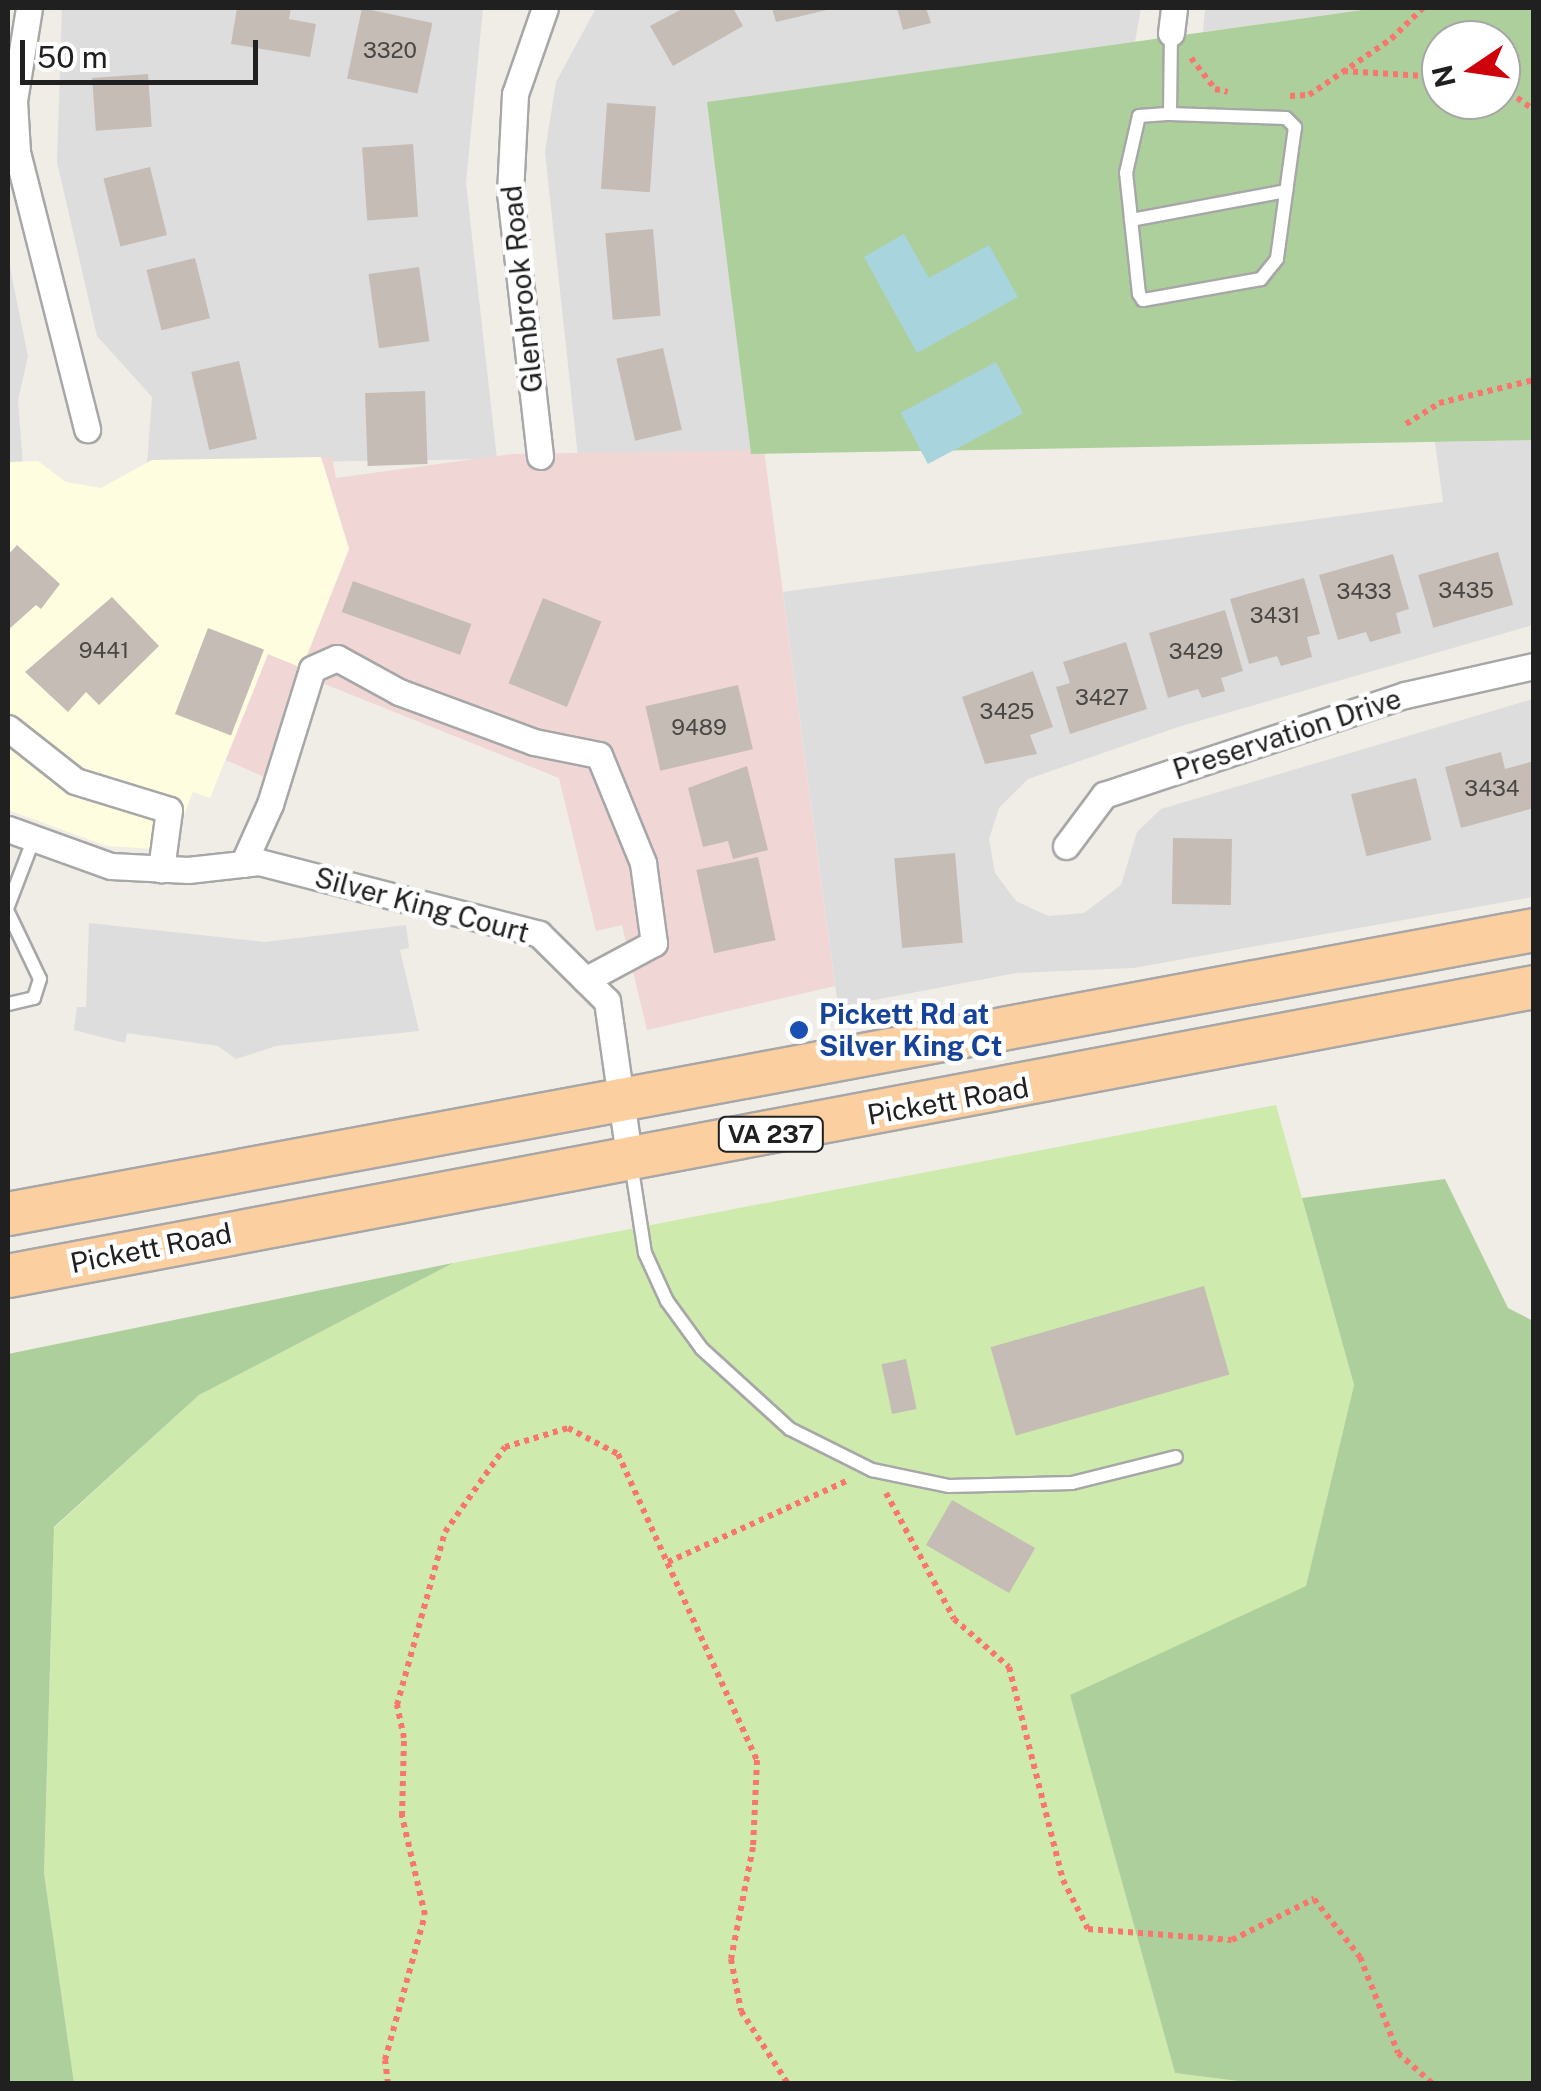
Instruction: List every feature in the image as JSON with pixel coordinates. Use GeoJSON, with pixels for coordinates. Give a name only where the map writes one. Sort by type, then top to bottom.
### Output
{"type":"FeatureCollection","features":[{"type":"Feature","properties":{"kind":"main road","name":"VA 237"},"geometry":{"type":"LineString","coordinates":[[8,1214],[1534,930]]}},
{"type":"Feature","properties":{"kind":"main road","name":"Pickett Road"},"geometry":{"type":"LineString","coordinates":[[8,1276],[1534,987]]}},
{"type":"Feature","properties":{"kind":"street"},"geometry":{"type":"LineString","coordinates":[[29,8],[14,100],[16,152],[87,430]]}},
{"type":"Feature","properties":{"kind":"street","name":"Glenbrook Road"},"geometry":{"type":"LineString","coordinates":[[540,456],[510,194],[514,94],[545,8]]}},
{"type":"Feature","properties":{"kind":"street"},"geometry":{"type":"LineString","coordinates":[[243,864],[270,804],[312,669],[336,658],[399,692],[534,742],[599,754],[642,862],[654,942],[586,980]]}},
{"type":"Feature","properties":{"kind":"street","name":"Preservation Drive"},"geometry":{"type":"LineString","coordinates":[[1066,846],[1104,795],[1405,696],[1534,666]]}},
{"type":"Feature","properties":{"kind":"street"},"geometry":{"type":"LineString","coordinates":[[8,728],[75,781],[169,810],[161,869]]}},
{"type":"Feature","properties":{"kind":"street","name":"Silver King Court"},"geometry":{"type":"LineString","coordinates":[[8,829],[33,842],[110,866],[161,869],[259,862],[539,934],[607,1001],[630,1156]]}},
{"type":"Feature","properties":{"kind":"lane"},"geometry":{"type":"LineString","coordinates":[[1170,114],[1172,20]]}},
{"type":"Feature","properties":{"kind":"lane"},"geometry":{"type":"LineString","coordinates":[[1139,116],[1286,118],[1295,127],[1286,191],[1277,259],[1261,279],[1144,300],[1126,173],[1139,116]]}},
{"type":"Feature","properties":{"kind":"lane"},"geometry":{"type":"LineString","coordinates":[[1131,220],[1286,191]]}},
{"type":"Feature","properties":{"kind":"lane"},"geometry":{"type":"LineString","coordinates":[[8,1004],[34,998],[40,979],[8,909],[33,842]]}},
{"type":"Feature","properties":{"kind":"lane"},"geometry":{"type":"LineString","coordinates":[[630,1156],[645,1253],[666,1301],[702,1349],[790,1429],[872,1470],[949,1486],[1072,1482],[1176,1458]]}},
{"type":"Feature","properties":{"kind":"path"},"geometry":{"type":"LineString","coordinates":[[1272,97],[1309,96],[1391,39],[1423,8]]}},
{"type":"Feature","properties":{"kind":"path"},"geometry":{"type":"LineString","coordinates":[[1172,20],[1215,89],[1234,94]]}},
{"type":"Feature","properties":{"kind":"path"},"geometry":{"type":"LineString","coordinates":[[1342,71],[1421,75]]}},
{"type":"Feature","properties":{"kind":"path"},"geometry":{"type":"LineString","coordinates":[[1406,424],[1440,403],[1534,380]]}},
{"type":"Feature","properties":{"kind":"path"},"geometry":{"type":"LineString","coordinates":[[388,2084],[385,2060],[425,1915],[402,1816],[404,1738],[396,1705],[446,1532],[505,1447],[568,1428],[618,1454],[758,1760],[754,1847],[731,1959],[741,2011],[788,2084]]}},
{"type":"Feature","properties":{"kind":"path"},"geometry":{"type":"LineString","coordinates":[[668,1562],[872,1470],[954,1619],[1009,1667],[1063,1880],[1088,1928],[1232,1940],[1314,1899],[1360,1957],[1398,2053],[1433,2084]]}},
{"type":"Feature","properties":{"kind":"shaded area"},"geometry":{"type":"Polygon","coordinates":[[[62,8],[483,8],[466,183],[497,459],[147,464],[152,397],[97,336],[57,162],[62,8]]]}},
{"type":"Feature","properties":{"kind":"shaded area"},"geometry":{"type":"Polygon","coordinates":[[[596,8],[1141,8],[1135,42],[708,102],[751,454],[578,457],[545,152],[556,82],[596,8]]]}},
{"type":"Feature","properties":{"kind":"shaded area"},"geometry":{"type":"Polygon","coordinates":[[[1205,8],[1376,8],[1203,32],[1205,8]]]}},
{"type":"Feature","properties":{"kind":"shaded area"},"geometry":{"type":"Polygon","coordinates":[[[8,258],[28,356],[18,400],[23,466],[8,467],[8,258]]]}},
{"type":"Feature","properties":{"kind":"shaded area"},"geometry":{"type":"Polygon","coordinates":[[[1533,440],[1533,625],[1178,727],[1028,779],[999,808],[989,839],[995,873],[1016,901],[1048,916],[1084,913],[1121,885],[1137,832],[1161,809],[1533,699],[1533,897],[1133,968],[1016,973],[838,1007],[783,592],[1443,502],[1435,442],[1533,440]]]}},
{"type":"Feature","properties":{"kind":"shaded area"},"geometry":{"type":"Polygon","coordinates":[[[764,450],[835,986],[647,1030],[622,925],[596,931],[559,778],[312,679],[271,780],[226,760],[268,654],[301,667],[349,549],[321,457],[332,457],[336,478],[512,454],[764,450]]]}},
{"type":"Feature","properties":{"kind":"shaded area"},"geometry":{"type":"Polygon","coordinates":[[[321,457],[349,549],[302,668],[268,654],[210,798],[193,792],[170,850],[107,846],[8,810],[8,462],[38,461],[66,482],[101,488],[152,460],[321,457]]]}},
{"type":"Feature","properties":{"kind":"shaded area"},"geometry":{"type":"Polygon","coordinates":[[[89,923],[265,942],[406,925],[409,948],[400,950],[419,1031],[276,1046],[236,1059],[218,1046],[127,1033],[125,1043],[74,1030],[77,1007],[86,1007],[89,923]]]}},
{"type":"Feature","properties":{"kind":"green space"},"geometry":{"type":"Polygon","coordinates":[[[1376,8],[1533,8],[1533,440],[751,454],[707,102],[1376,8]]]}},
{"type":"Feature","properties":{"kind":"green space"},"geometry":{"type":"Polygon","coordinates":[[[1276,1105],[1354,1385],[1306,1587],[1070,1695],[1175,2073],[1263,2083],[74,2083],[44,1873],[54,1528],[199,1395],[453,1263],[1276,1105]]]}},
{"type":"Feature","properties":{"kind":"green space"},"geometry":{"type":"Polygon","coordinates":[[[1445,1179],[1508,1308],[1533,1321],[1533,2083],[1263,2084],[1175,2073],[1070,1695],[1306,1586],[1354,1385],[1302,1198],[1445,1179]]]}},
{"type":"Feature","properties":{"kind":"green space"},"geometry":{"type":"Polygon","coordinates":[[[453,1263],[199,1395],[54,1527],[44,1873],[74,2083],[8,2083],[8,1354],[453,1263]]]}},
{"type":"Feature","properties":{"kind":"water"},"geometry":{"type":"Polygon","coordinates":[[[904,234],[929,278],[989,245],[1018,297],[917,353],[864,257],[904,234]]]}},
{"type":"Feature","properties":{"kind":"water"},"geometry":{"type":"Polygon","coordinates":[[[996,362],[1023,413],[928,464],[901,413],[996,362]]]}},
{"type":"Feature","properties":{"kind":"building"},"geometry":{"type":"Polygon","coordinates":[[[237,8],[291,8],[289,19],[316,24],[310,57],[231,44],[237,8]]]}},
{"type":"Feature","properties":{"kind":"building"},"geometry":{"type":"Polygon","coordinates":[[[362,8],[432,23],[417,93],[347,78],[362,8]]]}},
{"type":"Feature","properties":{"kind":"building"},"geometry":{"type":"Polygon","coordinates":[[[684,8],[733,8],[743,26],[673,66],[650,26],[684,8]]]}},
{"type":"Feature","properties":{"kind":"building"},"geometry":{"type":"Polygon","coordinates":[[[772,8],[831,8],[831,9],[776,22],[772,8]]]}},
{"type":"Feature","properties":{"kind":"building"},"geometry":{"type":"Polygon","coordinates":[[[897,8],[926,8],[931,23],[903,30],[897,8]]]}},
{"type":"Feature","properties":{"kind":"building"},"geometry":{"type":"Polygon","coordinates":[[[148,74],[152,127],[96,131],[92,78],[148,74]]]}},
{"type":"Feature","properties":{"kind":"building"},"geometry":{"type":"Polygon","coordinates":[[[607,103],[656,106],[650,192],[601,189],[607,103]]]}},
{"type":"Feature","properties":{"kind":"building"},"geometry":{"type":"Polygon","coordinates":[[[413,144],[418,217],[367,220],[362,148],[413,144]]]}},
{"type":"Feature","properties":{"kind":"building"},"geometry":{"type":"Polygon","coordinates":[[[150,167],[167,235],[120,247],[103,179],[150,167]]]}},
{"type":"Feature","properties":{"kind":"building"},"geometry":{"type":"Polygon","coordinates":[[[653,229],[661,316],[613,320],[605,233],[653,229]]]}},
{"type":"Feature","properties":{"kind":"building"},"geometry":{"type":"Polygon","coordinates":[[[195,258],[210,318],[161,330],[146,270],[195,258]]]}},
{"type":"Feature","properties":{"kind":"building"},"geometry":{"type":"Polygon","coordinates":[[[419,267],[429,341],[379,348],[368,274],[419,267]]]}},
{"type":"Feature","properties":{"kind":"building"},"geometry":{"type":"Polygon","coordinates":[[[663,348],[682,430],[635,441],[616,359],[663,348]]]}},
{"type":"Feature","properties":{"kind":"building"},"geometry":{"type":"Polygon","coordinates":[[[239,361],[257,439],[209,450],[191,372],[239,361]]]}},
{"type":"Feature","properties":{"kind":"building"},"geometry":{"type":"Polygon","coordinates":[[[425,391],[428,464],[368,466],[365,393],[425,391]]]}},
{"type":"Feature","properties":{"kind":"building"},"geometry":{"type":"Polygon","coordinates":[[[17,545],[60,584],[41,609],[36,605],[8,630],[8,555],[17,545]]]}},
{"type":"Feature","properties":{"kind":"building"},"geometry":{"type":"Polygon","coordinates":[[[1498,552],[1513,605],[1433,628],[1418,575],[1498,552]]]}},
{"type":"Feature","properties":{"kind":"building"},"geometry":{"type":"Polygon","coordinates":[[[1393,554],[1409,609],[1396,613],[1401,633],[1370,642],[1366,632],[1338,640],[1319,575],[1393,554]]]}},
{"type":"Feature","properties":{"kind":"building"},"geometry":{"type":"Polygon","coordinates":[[[1304,578],[1320,634],[1307,637],[1312,657],[1281,666],[1277,656],[1249,664],[1230,599],[1304,578]]]}},
{"type":"Feature","properties":{"kind":"building"},"geometry":{"type":"Polygon","coordinates":[[[353,581],[471,624],[460,655],[342,612],[353,581]]]}},
{"type":"Feature","properties":{"kind":"building"},"geometry":{"type":"Polygon","coordinates":[[[112,597],[159,646],[99,705],[86,692],[68,712],[25,672],[112,597]]]}},
{"type":"Feature","properties":{"kind":"building"},"geometry":{"type":"Polygon","coordinates":[[[543,598],[601,622],[567,707],[509,683],[543,598]]]}},
{"type":"Feature","properties":{"kind":"building"},"geometry":{"type":"Polygon","coordinates":[[[1225,610],[1243,671],[1221,678],[1225,691],[1202,698],[1198,689],[1168,698],[1149,633],[1225,610]]]}},
{"type":"Feature","properties":{"kind":"building"},"geometry":{"type":"Polygon","coordinates":[[[208,628],[264,650],[231,735],[175,714],[208,628]]]}},
{"type":"Feature","properties":{"kind":"building"},"geometry":{"type":"Polygon","coordinates":[[[1126,642],[1147,709],[1070,734],[1056,687],[1070,683],[1063,662],[1126,642]]]}},
{"type":"Feature","properties":{"kind":"building"},"geometry":{"type":"Polygon","coordinates":[[[1033,671],[1053,727],[1030,735],[1037,754],[985,764],[962,697],[1033,671]]]}},
{"type":"Feature","properties":{"kind":"building"},"geometry":{"type":"Polygon","coordinates":[[[738,685],[753,749],[660,771],[645,706],[738,685]]]}},
{"type":"Feature","properties":{"kind":"building"},"geometry":{"type":"Polygon","coordinates":[[[1501,752],[1505,769],[1534,761],[1534,808],[1461,828],[1445,767],[1501,752]]]}},
{"type":"Feature","properties":{"kind":"building"},"geometry":{"type":"Polygon","coordinates":[[[747,766],[768,850],[733,859],[728,841],[703,847],[688,788],[747,766]]]}},
{"type":"Feature","properties":{"kind":"building"},"geometry":{"type":"Polygon","coordinates":[[[1416,778],[1431,840],[1366,856],[1351,794],[1416,778]]]}},
{"type":"Feature","properties":{"kind":"building"},"geometry":{"type":"Polygon","coordinates":[[[1173,838],[1232,839],[1231,905],[1172,904],[1173,838]]]}},
{"type":"Feature","properties":{"kind":"building"},"geometry":{"type":"Polygon","coordinates":[[[955,853],[963,943],[902,948],[894,858],[955,853]]]}},
{"type":"Feature","properties":{"kind":"building"},"geometry":{"type":"Polygon","coordinates":[[[758,857],[776,940],[714,953],[696,870],[758,857]]]}},
{"type":"Feature","properties":{"kind":"building"},"geometry":{"type":"Polygon","coordinates":[[[1204,1286],[1229,1374],[1016,1436],[991,1347],[1204,1286]]]}},
{"type":"Feature","properties":{"kind":"building"},"geometry":{"type":"Polygon","coordinates":[[[906,1359],[917,1409],[892,1414],[882,1364],[906,1359]]]}},
{"type":"Feature","properties":{"kind":"building"},"geometry":{"type":"Polygon","coordinates":[[[952,1500],[1035,1548],[1009,1593],[926,1545],[952,1500]]]}},
{"type":"Feature","properties":{"kind":"place","name":"Pickett Rd at Silver King Ct"},"geometry":{"type":"Point","coordinates":[799,1030]}}]}
